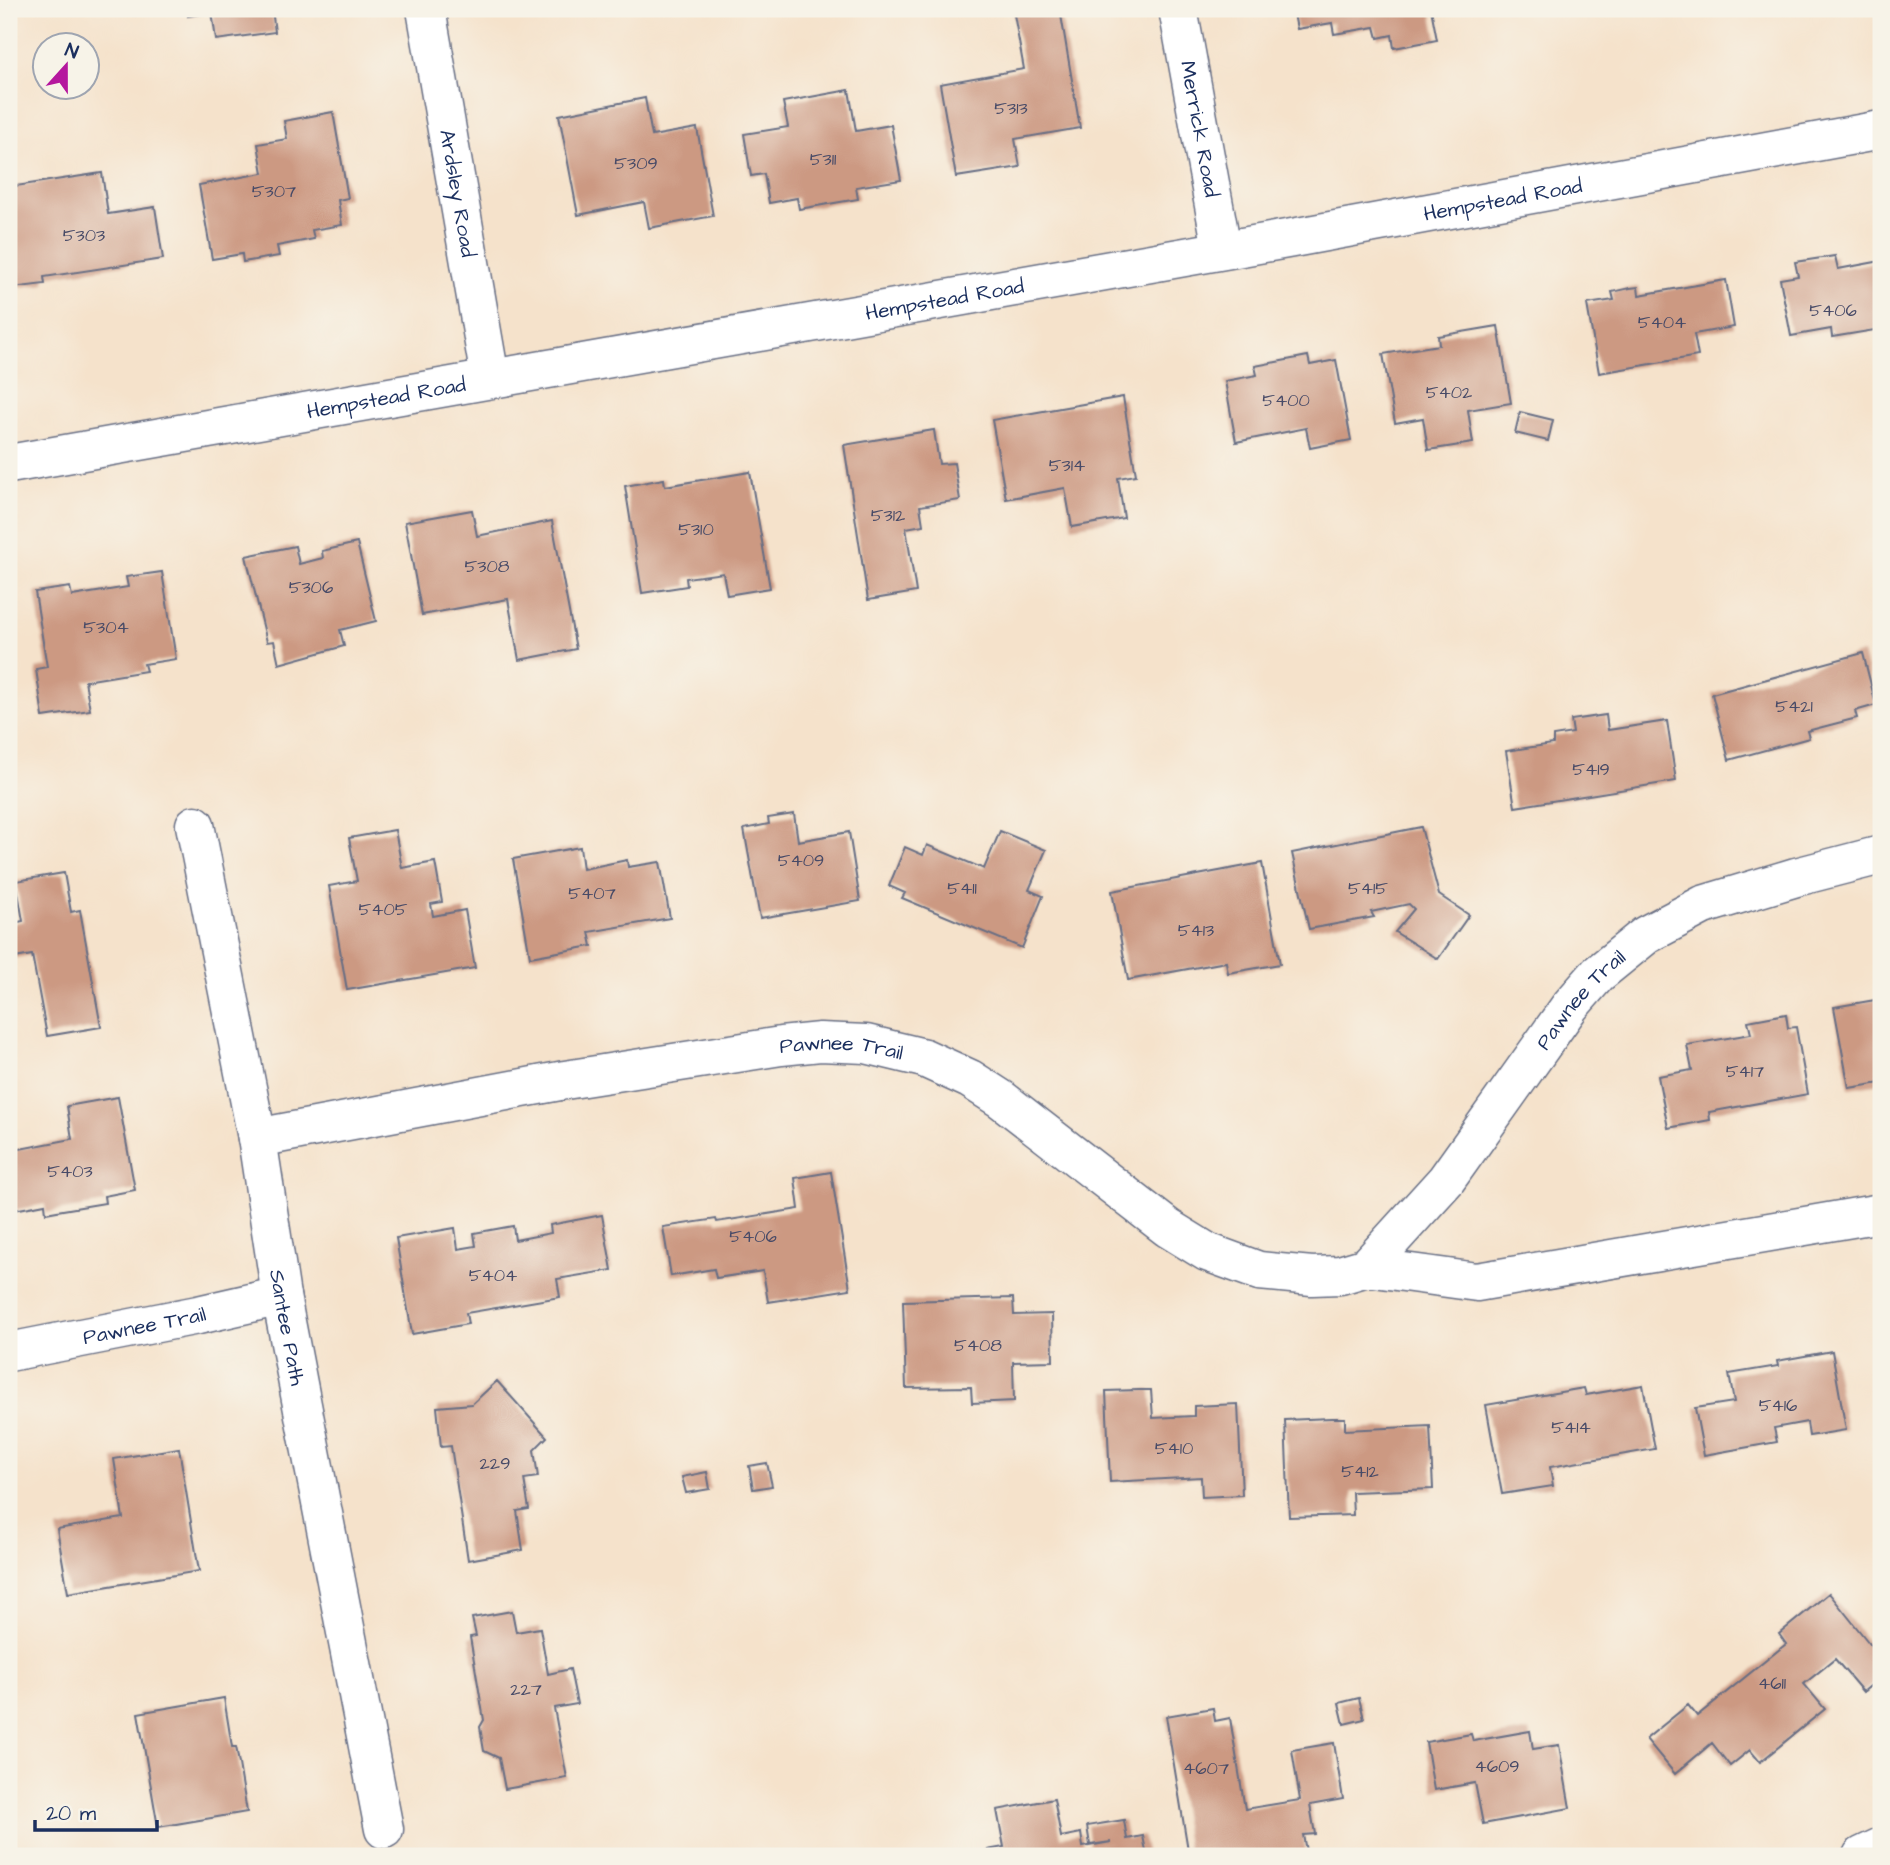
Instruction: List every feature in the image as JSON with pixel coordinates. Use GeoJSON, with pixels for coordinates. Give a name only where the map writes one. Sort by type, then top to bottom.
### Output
{"type":"FeatureCollection","features":[{"type":"Feature","properties":{"kind":"street","name":"Ardsley Road"},"geometry":{"type":"LineString","coordinates":[[426,9],[490,378]]}},
{"type":"Feature","properties":{"kind":"street","name":"Merrick Road"},"geometry":{"type":"LineString","coordinates":[[1178,9],[1222,249]]}},
{"type":"Feature","properties":{"kind":"street","name":"Hempstead Road"},"geometry":{"type":"LineString","coordinates":[[9,464],[1341,229],[1881,130]]}},
{"type":"Feature","properties":{"kind":"street","name":"Santee Path"},"geometry":{"type":"LineString","coordinates":[[195,825],[257,1138],[281,1296],[384,1829]]}},
{"type":"Feature","properties":{"kind":"street","name":"Pawnee Trail"},"geometry":{"type":"LineString","coordinates":[[1367,1268],[1446,1180],[1570,1006],[1598,974],[1646,935],[1703,905],[1881,855]]}},
{"type":"Feature","properties":{"kind":"street","name":"Pawnee Trail"},"geometry":{"type":"LineString","coordinates":[[257,1138],[565,1080],[781,1046],[820,1042],[866,1044],[924,1058],[970,1079],[1001,1099],[1168,1228],[1208,1252],[1259,1271],[1312,1276],[1340,1275],[1367,1268],[1477,1282],[1881,1213]]}},
{"type":"Feature","properties":{"kind":"street","name":"Pawnee Trail"},"geometry":{"type":"LineString","coordinates":[[9,1352],[281,1296]]}},
{"type":"Feature","properties":{"kind":"street"},"geometry":{"type":"LineString","coordinates":[[1862,1856],[1881,1847]]}},
{"type":"Feature","properties":{"kind":"building"},"geometry":{"type":"Polygon","coordinates":[[[187,9],[272,9],[275,32],[216,40],[212,12],[188,16],[187,9]]]}},
{"type":"Feature","properties":{"kind":"building"},"geometry":{"type":"Polygon","coordinates":[[[1013,9],[1060,9],[1080,128],[1015,139],[1020,167],[956,177],[940,84],[1024,69],[1013,9]]]}},
{"type":"Feature","properties":{"kind":"building"},"geometry":{"type":"Polygon","coordinates":[[[1293,9],[1431,9],[1437,40],[1394,48],[1392,35],[1378,38],[1375,27],[1334,34],[1332,23],[1297,29],[1293,9]]]}},
{"type":"Feature","properties":{"kind":"building"},"geometry":{"type":"Polygon","coordinates":[[[849,90],[856,131],[891,125],[901,180],[856,187],[858,199],[799,209],[797,198],[769,203],[764,174],[751,176],[744,134],[788,127],[783,102],[849,90]]]}},
{"type":"Feature","properties":{"kind":"building"},"geometry":{"type":"Polygon","coordinates":[[[645,98],[652,136],[697,128],[713,216],[649,228],[644,202],[578,215],[559,115],[645,98]]]}},
{"type":"Feature","properties":{"kind":"building"},"geometry":{"type":"Polygon","coordinates":[[[333,112],[348,198],[338,200],[342,225],[312,230],[314,239],[277,246],[279,256],[243,262],[242,254],[212,259],[199,185],[263,173],[258,144],[287,139],[284,121],[333,112]]]}},
{"type":"Feature","properties":{"kind":"building"},"geometry":{"type":"Polygon","coordinates":[[[102,173],[108,214],[155,207],[163,259],[44,277],[45,284],[12,288],[9,267],[9,187],[102,173]]]}},
{"type":"Feature","properties":{"kind":"building"},"geometry":{"type":"Polygon","coordinates":[[[1835,256],[1838,269],[1881,261],[1881,329],[1832,337],[1831,329],[1791,336],[1780,279],[1798,276],[1795,262],[1835,256]]]}},
{"type":"Feature","properties":{"kind":"building"},"geometry":{"type":"Polygon","coordinates":[[[1726,280],[1734,327],[1694,334],[1698,356],[1599,373],[1587,304],[1614,300],[1612,292],[1630,288],[1638,287],[1639,295],[1726,280]]]}},
{"type":"Feature","properties":{"kind":"building"},"geometry":{"type":"Polygon","coordinates":[[[1498,326],[1511,403],[1468,410],[1473,443],[1428,450],[1423,418],[1395,423],[1383,354],[1439,345],[1438,336],[1498,326]]]}},
{"type":"Feature","properties":{"kind":"building"},"geometry":{"type":"Polygon","coordinates":[[[1308,356],[1310,365],[1336,360],[1351,440],[1310,448],[1306,428],[1236,442],[1225,381],[1257,375],[1255,366],[1308,356]]]}},
{"type":"Feature","properties":{"kind":"building"},"geometry":{"type":"Polygon","coordinates":[[[1123,397],[1136,475],[1118,478],[1124,518],[1072,527],[1065,488],[1006,499],[992,420],[1123,397]]]}},
{"type":"Feature","properties":{"kind":"building"},"geometry":{"type":"Polygon","coordinates":[[[1520,412],[1553,420],[1548,441],[1515,433],[1520,412]]]}},
{"type":"Feature","properties":{"kind":"building"},"geometry":{"type":"Polygon","coordinates":[[[934,430],[939,464],[954,463],[960,500],[920,506],[923,525],[906,528],[916,592],[868,600],[844,445],[934,430]]]}},
{"type":"Feature","properties":{"kind":"building"},"geometry":{"type":"Polygon","coordinates":[[[750,472],[770,588],[727,595],[723,573],[686,578],[687,586],[642,593],[625,486],[664,479],[665,486],[750,472]]]}},
{"type":"Feature","properties":{"kind":"building"},"geometry":{"type":"Polygon","coordinates":[[[472,510],[477,536],[552,521],[576,649],[519,660],[508,599],[422,615],[405,522],[472,510]]]}},
{"type":"Feature","properties":{"kind":"building"},"geometry":{"type":"Polygon","coordinates":[[[357,543],[376,621],[340,630],[344,646],[279,664],[274,641],[267,642],[246,556],[295,546],[299,564],[323,558],[322,551],[357,543]]]}},
{"type":"Feature","properties":{"kind":"building"},"geometry":{"type":"Polygon","coordinates":[[[162,572],[176,659],[144,664],[146,671],[85,681],[90,710],[43,717],[36,669],[47,667],[35,592],[70,587],[72,596],[128,587],[126,577],[162,572]]]}},
{"type":"Feature","properties":{"kind":"building"},"geometry":{"type":"Polygon","coordinates":[[[1863,653],[1876,705],[1855,711],[1857,718],[1807,731],[1809,738],[1729,760],[1712,694],[1863,653]]]}},
{"type":"Feature","properties":{"kind":"building"},"geometry":{"type":"Polygon","coordinates":[[[1606,715],[1608,730],[1667,721],[1676,781],[1515,807],[1506,751],[1553,744],[1553,736],[1573,733],[1571,720],[1606,715]]]}},
{"type":"Feature","properties":{"kind":"building"},"geometry":{"type":"Polygon","coordinates":[[[794,814],[798,841],[849,832],[860,901],[760,918],[744,829],[769,824],[768,818],[794,814]]]}},
{"type":"Feature","properties":{"kind":"building"},"geometry":{"type":"Polygon","coordinates":[[[1421,827],[1439,895],[1469,915],[1438,959],[1395,932],[1414,909],[1409,904],[1371,912],[1374,917],[1309,929],[1292,853],[1421,827]]]}},
{"type":"Feature","properties":{"kind":"building"},"geometry":{"type":"Polygon","coordinates":[[[395,830],[402,868],[435,862],[442,902],[431,904],[433,916],[465,910],[475,968],[347,990],[329,886],[357,881],[349,838],[395,830]]]}},
{"type":"Feature","properties":{"kind":"building"},"geometry":{"type":"Polygon","coordinates":[[[1000,831],[1046,850],[1029,890],[1043,896],[1022,948],[902,898],[905,893],[889,886],[905,847],[923,855],[927,845],[984,869],[1000,831]]]}},
{"type":"Feature","properties":{"kind":"building"},"geometry":{"type":"Polygon","coordinates":[[[580,847],[583,869],[627,860],[628,867],[660,862],[670,918],[589,932],[592,946],[530,957],[513,859],[580,847]]]}},
{"type":"Feature","properties":{"kind":"building"},"geometry":{"type":"Polygon","coordinates":[[[1262,863],[1280,964],[1228,973],[1226,962],[1128,980],[1112,891],[1262,863]]]}},
{"type":"Feature","properties":{"kind":"building"},"geometry":{"type":"Polygon","coordinates":[[[64,873],[71,912],[80,910],[101,1027],[47,1036],[32,955],[9,959],[9,924],[23,921],[16,881],[64,873]]]}},
{"type":"Feature","properties":{"kind":"building"},"geometry":{"type":"Polygon","coordinates":[[[1881,999],[1881,1083],[1849,1088],[1834,1007],[1881,999]]]}},
{"type":"Feature","properties":{"kind":"building"},"geometry":{"type":"Polygon","coordinates":[[[1786,1014],[1788,1028],[1796,1027],[1808,1094],[1709,1112],[1710,1120],[1668,1128],[1658,1076],[1692,1070],[1687,1045],[1751,1034],[1748,1021],[1786,1014]]]}},
{"type":"Feature","properties":{"kind":"building"},"geometry":{"type":"Polygon","coordinates":[[[118,1097],[135,1190],[104,1196],[105,1203],[46,1213],[45,1204],[9,1211],[9,1151],[72,1139],[67,1106],[118,1097]]]}},
{"type":"Feature","properties":{"kind":"building"},"geometry":{"type":"Polygon","coordinates":[[[831,1172],[850,1289],[768,1302],[763,1271],[716,1278],[714,1269],[671,1276],[663,1227],[716,1219],[717,1222],[799,1209],[795,1178],[831,1172]]]}},
{"type":"Feature","properties":{"kind":"building"},"geometry":{"type":"Polygon","coordinates":[[[602,1215],[612,1270],[557,1279],[560,1297],[466,1313],[468,1324],[412,1334],[396,1238],[455,1228],[458,1249],[476,1246],[474,1233],[513,1226],[515,1240],[551,1233],[550,1225],[602,1215]]]}},
{"type":"Feature","properties":{"kind":"building"},"geometry":{"type":"Polygon","coordinates":[[[1013,1298],[1014,1315],[1052,1314],[1053,1361],[1013,1362],[1014,1401],[972,1403],[971,1387],[906,1388],[903,1301],[1013,1298]]]}},
{"type":"Feature","properties":{"kind":"building"},"geometry":{"type":"Polygon","coordinates":[[[1832,1351],[1846,1430],[1809,1436],[1807,1422],[1774,1428],[1777,1442],[1704,1455],[1695,1408],[1734,1402],[1729,1374],[1778,1366],[1777,1361],[1832,1351]]]}},
{"type":"Feature","properties":{"kind":"building"},"geometry":{"type":"Polygon","coordinates":[[[1881,1373],[1881,1418],[1879,1419],[1873,1375],[1881,1373]]]}},
{"type":"Feature","properties":{"kind":"building"},"geometry":{"type":"Polygon","coordinates":[[[497,1381],[547,1437],[534,1450],[538,1477],[524,1479],[529,1509],[517,1511],[523,1550],[468,1560],[451,1446],[441,1447],[437,1407],[472,1404],[497,1381]]]}},
{"type":"Feature","properties":{"kind":"building"},"geometry":{"type":"Polygon","coordinates":[[[1643,1385],[1655,1449],[1550,1467],[1553,1486],[1502,1494],[1486,1405],[1584,1388],[1586,1395],[1643,1385]]]}},
{"type":"Feature","properties":{"kind":"building"},"geometry":{"type":"Polygon","coordinates":[[[1151,1390],[1153,1418],[1194,1416],[1194,1406],[1238,1404],[1242,1495],[1202,1497],[1201,1477],[1110,1482],[1106,1391],[1151,1390]]]}},
{"type":"Feature","properties":{"kind":"building"},"geometry":{"type":"Polygon","coordinates":[[[1345,1418],[1345,1430],[1430,1426],[1433,1489],[1352,1492],[1353,1515],[1289,1517],[1285,1420],[1345,1418]]]}},
{"type":"Feature","properties":{"kind":"building"},"geometry":{"type":"Polygon","coordinates":[[[179,1448],[199,1571],[68,1593],[57,1529],[123,1518],[114,1459],[179,1448]]]}},
{"type":"Feature","properties":{"kind":"building"},"geometry":{"type":"Polygon","coordinates":[[[767,1463],[772,1486],[753,1489],[749,1466],[767,1463]]]}},
{"type":"Feature","properties":{"kind":"building"},"geometry":{"type":"Polygon","coordinates":[[[707,1472],[710,1489],[686,1493],[682,1477],[707,1472]]]}},
{"type":"Feature","properties":{"kind":"building"},"geometry":{"type":"Polygon","coordinates":[[[1829,1593],[1881,1658],[1881,1677],[1863,1692],[1835,1659],[1804,1684],[1825,1709],[1760,1762],[1750,1750],[1730,1766],[1712,1743],[1675,1774],[1646,1739],[1688,1705],[1697,1716],[1786,1644],[1779,1634],[1829,1593]]]}},
{"type":"Feature","properties":{"kind":"building"},"geometry":{"type":"Polygon","coordinates":[[[512,1611],[516,1632],[540,1628],[548,1674],[570,1669],[577,1704],[554,1708],[567,1778],[505,1789],[499,1758],[484,1751],[480,1727],[484,1720],[470,1637],[476,1636],[472,1618],[512,1611]]]}},
{"type":"Feature","properties":{"kind":"building"},"geometry":{"type":"Polygon","coordinates":[[[224,1698],[247,1812],[158,1827],[138,1713],[224,1698]]]}},
{"type":"Feature","properties":{"kind":"building"},"geometry":{"type":"Polygon","coordinates":[[[1359,1698],[1364,1719],[1344,1724],[1339,1703],[1359,1698]]]}},
{"type":"Feature","properties":{"kind":"building"},"geometry":{"type":"Polygon","coordinates":[[[1213,1708],[1215,1721],[1230,1718],[1245,1809],[1300,1800],[1292,1750],[1334,1743],[1343,1799],[1310,1805],[1315,1834],[1303,1835],[1307,1856],[1189,1856],[1166,1716],[1213,1708]]]}},
{"type":"Feature","properties":{"kind":"building"},"geometry":{"type":"Polygon","coordinates":[[[1530,1731],[1533,1749],[1559,1745],[1570,1808],[1483,1824],[1475,1783],[1434,1790],[1426,1742],[1471,1734],[1473,1741],[1530,1731]]]}},
{"type":"Feature","properties":{"kind":"building"},"geometry":{"type":"Polygon","coordinates":[[[1054,1799],[1061,1837],[1081,1833],[1083,1847],[1111,1842],[1090,1845],[1087,1826],[1124,1820],[1127,1839],[1143,1836],[1147,1856],[989,1856],[987,1850],[1004,1847],[997,1810],[1054,1799]]]}}]}
